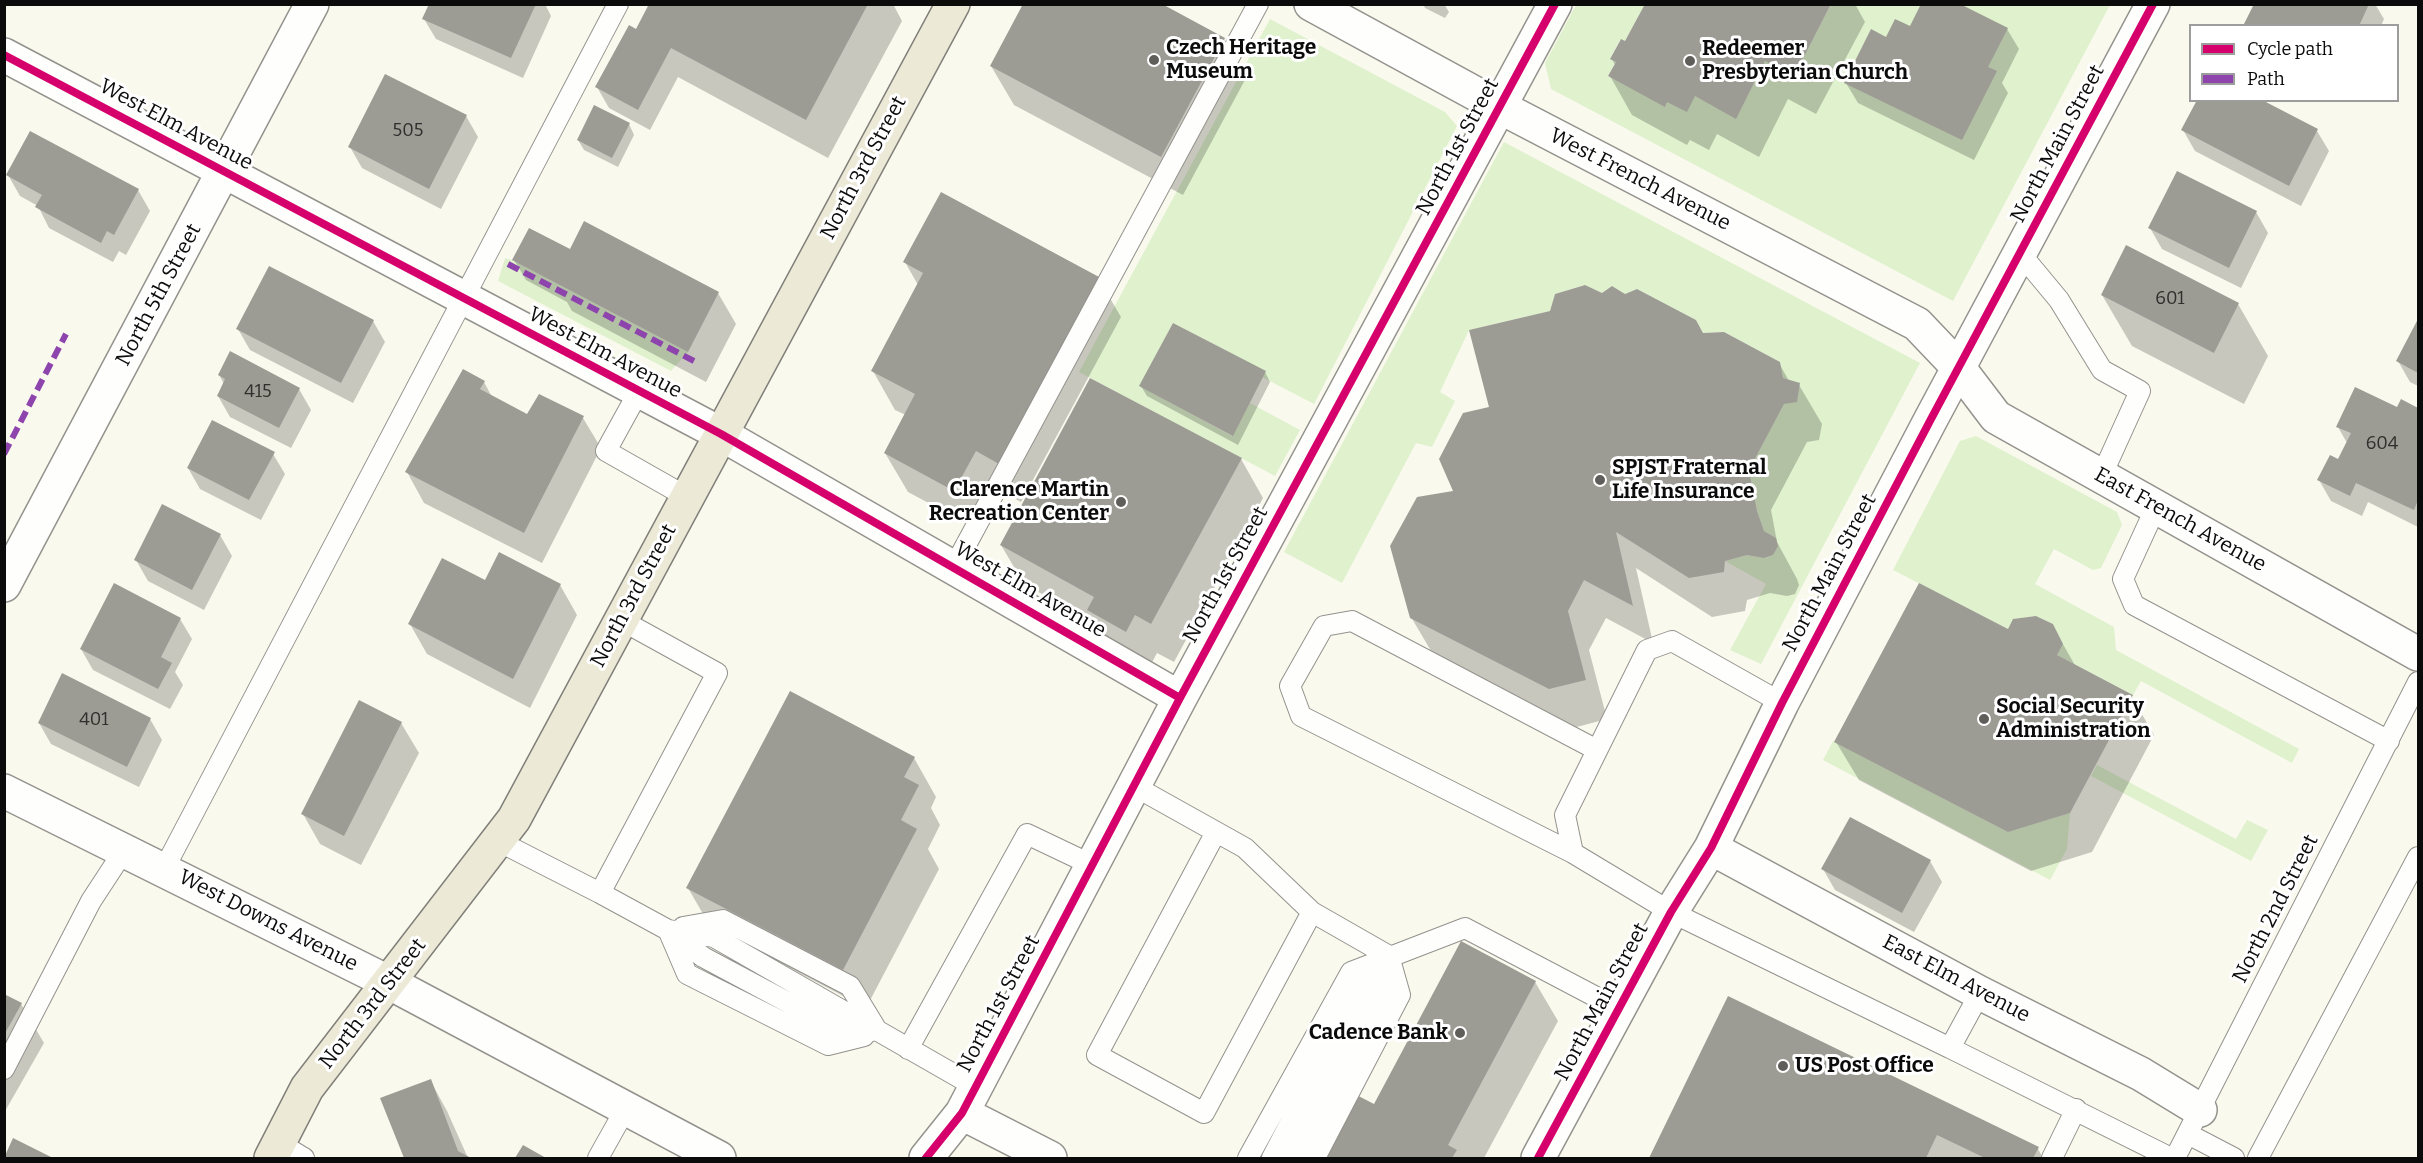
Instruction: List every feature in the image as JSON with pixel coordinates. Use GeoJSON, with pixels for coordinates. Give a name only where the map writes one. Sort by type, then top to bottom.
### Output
{"type":"FeatureCollection","features":[{"type":"Feature","properties":{"kind":"main road","name":"North 3rd Street"},"geometry":{"type":"LineString","coordinates":[[284,1153],[307,1088],[514,819],[953,4]]}},
{"type":"Feature","properties":{"kind":"street","name":"North 5th Street"},"geometry":{"type":"LineString","coordinates":[[4,585],[312,4]]}},
{"type":"Feature","properties":{"kind":"street","name":"West French Avenue"},"geometry":{"type":"LineString","coordinates":[[1311,4],[1500,107],[1917,324],[1958,367]]}},
{"type":"Feature","properties":{"kind":"street","name":"North 1st Street"},"geometry":{"type":"LineString","coordinates":[[926,1158],[969,1100],[1180,698],[1555,4]]}},
{"type":"Feature","properties":{"kind":"street","name":"North Main Street"},"geometry":{"type":"LineString","coordinates":[[1538,1158],[1671,912],[1711,848],[1782,703],[1958,367],[2153,4]]}},
{"type":"Feature","properties":{"kind":"street","name":"West Elm Avenue"},"geometry":{"type":"LineString","coordinates":[[4,55],[226,170],[721,434],[1180,698]]}},
{"type":"Feature","properties":{"kind":"street","name":"East French Avenue"},"geometry":{"type":"LineString","coordinates":[[1958,367],[1996,417],[2418,654]]}},
{"type":"Feature","properties":{"kind":"street","name":"West Downs Avenue"},"geometry":{"type":"LineString","coordinates":[[4,791],[125,849],[390,983],[719,1158]]}},
{"type":"Feature","properties":{"kind":"street","name":"East Elm Avenue"},"geometry":{"type":"LineString","coordinates":[[1711,848],[1980,993],[2141,1074],[2194,1122]]}},
{"type":"Feature","properties":{"kind":"street"},"geometry":{"type":"LineString","coordinates":[[969,1100],[1050,1158]]}},
{"type":"Feature","properties":{"kind":"lane"},"geometry":{"type":"LineString","coordinates":[[164,869],[618,4]]}},
{"type":"Feature","properties":{"kind":"lane"},"geometry":{"type":"LineString","coordinates":[[954,567],[1258,4]]}},
{"type":"Feature","properties":{"kind":"lane"},"geometry":{"type":"LineString","coordinates":[[2020,253],[2059,300],[2102,370],[2140,391],[2102,477]]}},
{"type":"Feature","properties":{"kind":"lane"},"geometry":{"type":"LineString","coordinates":[[639,391],[606,451],[687,497]]}},
{"type":"Feature","properties":{"kind":"lane"},"geometry":{"type":"LineString","coordinates":[[2156,507],[2123,579],[2134,605],[2389,741]]}},
{"type":"Feature","properties":{"kind":"lane"},"geometry":{"type":"LineString","coordinates":[[600,893],[717,673],[621,620]]}},
{"type":"Feature","properties":{"kind":"lane"},"geometry":{"type":"LineString","coordinates":[[1597,750],[1352,621],[1324,626],[1290,686],[1300,716],[1573,853],[1671,912],[2076,1109],[2171,1158]]}},
{"type":"Feature","properties":{"kind":"lane"},"geometry":{"type":"LineString","coordinates":[[1573,853],[1565,815],[1647,650],[1672,641],[1782,703]]}},
{"type":"Feature","properties":{"kind":"lane","name":"North 2nd Street"},"geometry":{"type":"LineString","coordinates":[[2175,1158],[2418,682]]}},
{"type":"Feature","properties":{"kind":"lane"},"geometry":{"type":"LineString","coordinates":[[1134,786],[1245,848],[1312,912],[1389,956],[1400,995],[1315,1158]]}},
{"type":"Feature","properties":{"kind":"lane"},"geometry":{"type":"LineString","coordinates":[[1216,832],[1097,1055],[1204,1113],[1312,912]]}},
{"type":"Feature","properties":{"kind":"lane"},"geometry":{"type":"LineString","coordinates":[[908,1049],[1027,834],[1092,865]]}},
{"type":"Feature","properties":{"kind":"lane"},"geometry":{"type":"LineString","coordinates":[[498,841],[668,930],[714,937],[908,1049],[969,1100]]}},
{"type":"Feature","properties":{"kind":"lane"},"geometry":{"type":"LineString","coordinates":[[4,1069],[92,901],[125,849]]}},
{"type":"Feature","properties":{"kind":"lane"},"geometry":{"type":"LineString","coordinates":[[2258,1158],[2418,857]]}},
{"type":"Feature","properties":{"kind":"lane"},"geometry":{"type":"LineString","coordinates":[[1248,1158],[1351,972],[1389,956],[1464,928],[1619,1009]]}},
{"type":"Feature","properties":{"kind":"lane"},"geometry":{"type":"LineString","coordinates":[[668,930],[687,974],[828,1045],[878,1032]]}},
{"type":"Feature","properties":{"kind":"lane"},"geometry":{"type":"LineString","coordinates":[[1272,1158],[1365,980],[1389,956]]}},
{"type":"Feature","properties":{"kind":"lane"},"geometry":{"type":"LineString","coordinates":[[1294,1158],[1382,989],[1389,956]]}},
{"type":"Feature","properties":{"kind":"lane"},"geometry":{"type":"LineString","coordinates":[[1950,1048],[1980,993]]}},
{"type":"Feature","properties":{"kind":"lane"},"geometry":{"type":"LineString","coordinates":[[598,1158],[626,1108]]}},
{"type":"Feature","properties":{"kind":"lane"},"geometry":{"type":"LineString","coordinates":[[2052,1158],[2076,1109]]}},
{"type":"Feature","properties":{"kind":"lane"},"geometry":{"type":"LineString","coordinates":[[2194,1122],[2234,1158]]}},
{"type":"Feature","properties":{"kind":"green space"},"geometry":{"type":"Polygon","coordinates":[[[1576,5],[1645,5],[1625,41],[1620,40],[1610,58],[1616,62],[1608,76],[1665,106],[1667,102],[1695,96],[1736,118],[1765,61],[1794,75],[1831,5],[2110,5],[1953,301],[1551,89],[1545,63],[1576,5]]]}},
{"type":"Feature","properties":{"kind":"green space"},"geometry":{"type":"Polygon","coordinates":[[[1270,19],[1445,112],[1457,126],[1314,404],[1262,377],[1265,371],[1173,323],[1140,386],[1232,436],[1250,403],[1300,430],[1275,476],[1079,372],[1270,19]]]}},
{"type":"Feature","properties":{"kind":"green space"},"geometry":{"type":"Polygon","coordinates":[[[1504,142],[1920,363],[1761,664],[1730,650],[1766,584],[1725,561],[1747,555],[1765,558],[1773,555],[1776,538],[1764,531],[1757,511],[1749,470],[1784,404],[1797,401],[1800,384],[1783,378],[1780,362],[1724,332],[1703,333],[1696,320],[1637,289],[1625,294],[1612,286],[1602,293],[1584,285],[1555,294],[1550,311],[1469,330],[1440,392],[1455,401],[1432,447],[1416,443],[1342,583],[1284,552],[1504,142]]]}},
{"type":"Feature","properties":{"kind":"green space"},"geometry":{"type":"Polygon","coordinates":[[[505,258],[688,352],[671,371],[498,281],[505,258]]]}},
{"type":"Feature","properties":{"kind":"green space"},"geometry":{"type":"Polygon","coordinates":[[[1976,436],[2117,512],[2122,525],[2101,568],[2093,570],[2054,549],[2035,584],[2114,627],[2116,650],[2299,749],[2292,763],[2141,681],[2133,695],[2057,655],[2063,644],[2053,624],[2036,616],[2014,619],[2008,629],[1893,570],[1960,441],[1976,436]]]}},
{"type":"Feature","properties":{"kind":"green space"},"geometry":{"type":"Polygon","coordinates":[[[1833,741],[2008,832],[2070,813],[2067,849],[2050,880],[1823,760],[1833,741]]]}},
{"type":"Feature","properties":{"kind":"green space"},"geometry":{"type":"Polygon","coordinates":[[[2097,765],[2236,839],[2247,820],[2268,830],[2251,861],[2091,776],[2097,765]]]}},
{"type":"Feature","properties":{"kind":"building"},"geometry":{"type":"Polygon","coordinates":[[[429,4],[536,4],[511,58],[422,19],[429,4]]]}},
{"type":"Feature","properties":{"kind":"building"},"geometry":{"type":"Polygon","coordinates":[[[649,4],[868,4],[806,120],[671,48],[638,110],[595,87],[629,25],[636,29],[649,4]]]}},
{"type":"Feature","properties":{"kind":"building"},"geometry":{"type":"Polygon","coordinates":[[[1023,4],[1162,4],[1225,38],[1161,157],[990,66],[1023,4]]]}},
{"type":"Feature","properties":{"kind":"building","name":"Redeemer Presbyterian Church"},"geometry":{"type":"Polygon","coordinates":[[[1645,4],[1831,4],[1794,76],[1765,61],[1736,119],[1695,96],[1687,112],[1667,102],[1665,107],[1608,76],[1616,62],[1610,59],[1621,39],[1625,41],[1645,4]]]}},
{"type":"Feature","properties":{"kind":"building"},"geometry":{"type":"Polygon","coordinates":[[[1921,4],[1960,4],[2008,28],[1988,67],[1997,71],[1962,140],[1844,83],[1871,29],[1886,37],[1895,19],[1910,26],[1921,4]]]}},
{"type":"Feature","properties":{"kind":"building"},"geometry":{"type":"Polygon","coordinates":[[[2254,4],[2369,4],[2360,24],[2244,24],[2254,4]]]}},
{"type":"Feature","properties":{"kind":"building"},"geometry":{"type":"Polygon","coordinates":[[[385,74],[467,115],[429,189],[348,147],[385,74]]]}},
{"type":"Feature","properties":{"kind":"building"},"geometry":{"type":"Polygon","coordinates":[[[2196,102],[2266,102],[2318,129],[2289,186],[2181,130],[2196,102]]]}},
{"type":"Feature","properties":{"kind":"building"},"geometry":{"type":"Polygon","coordinates":[[[594,105],[630,123],[612,158],[577,140],[594,105]]]}},
{"type":"Feature","properties":{"kind":"building"},"geometry":{"type":"Polygon","coordinates":[[[30,131],[139,189],[114,235],[107,231],[101,243],[35,207],[42,195],[6,175],[30,131]]]}},
{"type":"Feature","properties":{"kind":"building"},"geometry":{"type":"Polygon","coordinates":[[[2177,171],[2257,211],[2229,268],[2148,228],[2177,171]]]}},
{"type":"Feature","properties":{"kind":"building"},"geometry":{"type":"Polygon","coordinates":[[[941,192],[1099,277],[999,464],[976,451],[954,491],[884,453],[915,394],[871,371],[923,273],[903,262],[941,192]]]}},
{"type":"Feature","properties":{"kind":"building"},"geometry":{"type":"Polygon","coordinates":[[[584,221],[719,292],[688,352],[512,260],[529,228],[570,249],[584,221]]]}},
{"type":"Feature","properties":{"kind":"building"},"geometry":{"type":"Polygon","coordinates":[[[2126,245],[2239,303],[2214,353],[2101,295],[2126,245]]]}},
{"type":"Feature","properties":{"kind":"building"},"geometry":{"type":"Polygon","coordinates":[[[269,266],[374,320],[341,383],[236,329],[269,266]]]}},
{"type":"Feature","properties":{"kind":"building","name":"SPJST Fraternal Life Insurance"},"geometry":{"type":"Polygon","coordinates":[[[1585,285],[1602,293],[1612,286],[1625,294],[1637,289],[1696,320],[1703,333],[1724,332],[1780,362],[1783,378],[1800,383],[1797,402],[1784,404],[1749,470],[1757,511],[1764,531],[1776,538],[1778,546],[1773,555],[1764,558],[1747,555],[1725,561],[1724,572],[1689,578],[1616,532],[1633,606],[1584,580],[1568,611],[1586,680],[1549,689],[1410,618],[1390,546],[1417,497],[1453,491],[1439,459],[1463,413],[1489,407],[1469,330],[1550,311],[1555,294],[1585,285]]]}},
{"type":"Feature","properties":{"kind":"building"},"geometry":{"type":"Polygon","coordinates":[[[2418,319],[2418,373],[2396,361],[2418,319]]]}},
{"type":"Feature","properties":{"kind":"building"},"geometry":{"type":"Polygon","coordinates":[[[1173,323],[1266,371],[1233,436],[1139,386],[1173,323]]]}},
{"type":"Feature","properties":{"kind":"building"},"geometry":{"type":"Polygon","coordinates":[[[230,351],[300,388],[279,428],[217,396],[225,379],[218,375],[230,351]]]}},
{"type":"Feature","properties":{"kind":"building"},"geometry":{"type":"Polygon","coordinates":[[[463,369],[485,381],[480,389],[527,414],[539,394],[584,416],[524,533],[405,472],[463,369]]]}},
{"type":"Feature","properties":{"kind":"building","name":"Clarence Martin Recreation Center"},"geometry":{"type":"Polygon","coordinates":[[[1090,378],[1242,458],[1151,624],[1135,615],[1126,632],[1087,610],[1094,597],[1000,545],[1090,378]]]}},
{"type":"Feature","properties":{"kind":"building"},"geometry":{"type":"Polygon","coordinates":[[[2355,387],[2397,407],[2401,399],[2418,408],[2418,500],[2414,510],[2356,483],[2350,496],[2317,480],[2330,455],[2338,459],[2351,433],[2336,427],[2355,387]]]}},
{"type":"Feature","properties":{"kind":"building"},"geometry":{"type":"Polygon","coordinates":[[[212,420],[275,452],[249,500],[187,468],[212,420]]]}},
{"type":"Feature","properties":{"kind":"building"},"geometry":{"type":"Polygon","coordinates":[[[162,504],[221,534],[192,590],[134,560],[162,504]]]}},
{"type":"Feature","properties":{"kind":"building"},"geometry":{"type":"Polygon","coordinates":[[[499,552],[561,584],[513,679],[408,624],[442,558],[485,580],[499,552]]]}},
{"type":"Feature","properties":{"kind":"building"},"geometry":{"type":"Polygon","coordinates":[[[114,583],[181,618],[161,657],[172,663],[158,689],[80,649],[114,583]]]}},
{"type":"Feature","properties":{"kind":"building","name":"Social Security Administration"},"geometry":{"type":"Polygon","coordinates":[[[1919,583],[2008,629],[2013,619],[2036,616],[2053,624],[2063,644],[2057,655],[2133,695],[2070,813],[2008,832],[1834,742],[1919,583]]]}},
{"type":"Feature","properties":{"kind":"building"},"geometry":{"type":"Polygon","coordinates":[[[62,673],[151,718],[127,767],[38,723],[62,673]]]}},
{"type":"Feature","properties":{"kind":"building"},"geometry":{"type":"Polygon","coordinates":[[[790,691],[915,757],[904,777],[919,785],[901,820],[917,829],[843,970],[686,888],[790,691]]]}},
{"type":"Feature","properties":{"kind":"building"},"geometry":{"type":"Polygon","coordinates":[[[359,700],[402,722],[344,836],[301,814],[359,700]]]}},
{"type":"Feature","properties":{"kind":"building"},"geometry":{"type":"Polygon","coordinates":[[[1850,817],[1931,860],[1902,913],[1821,869],[1850,817]]]}},
{"type":"Feature","properties":{"kind":"building","name":"Cadence Bank"},"geometry":{"type":"Polygon","coordinates":[[[1461,941],[1536,981],[1448,1145],[1457,1150],[1452,1158],[1278,1158],[1251,1144],[1283,1085],[1337,1085],[1374,1104],[1461,941]]]}},
{"type":"Feature","properties":{"kind":"building"},"geometry":{"type":"Polygon","coordinates":[[[4,994],[22,1003],[4,1035],[4,994]]]}},
{"type":"Feature","properties":{"kind":"building","name":"US Post Office"},"geometry":{"type":"Polygon","coordinates":[[[1728,996],[2039,1147],[2033,1158],[1985,1158],[1937,1135],[1926,1158],[1649,1158],[1728,996]]]}},
{"type":"Feature","properties":{"kind":"building"},"geometry":{"type":"Polygon","coordinates":[[[431,1079],[458,1151],[471,1158],[404,1158],[380,1098],[431,1079]]]}},
{"type":"Feature","properties":{"kind":"building"},"geometry":{"type":"Polygon","coordinates":[[[13,1138],[53,1158],[4,1158],[13,1138]]]}},
{"type":"Feature","properties":{"kind":"building"},"geometry":{"type":"Polygon","coordinates":[[[523,1145],[546,1158],[515,1158],[523,1145]]]}},
{"type":"Feature","properties":{"kind":"marked path"},"geometry":{"type":"LineString","coordinates":[[508,264],[694,361]]}},
{"type":"Feature","properties":{"kind":"marked path"},"geometry":{"type":"LineString","coordinates":[[4,454],[66,334]]}},
{"type":"Feature","properties":{"kind":"cycle path"},"geometry":{"type":"LineString","coordinates":[[926,1158],[962,1113],[1180,698],[1555,4]]}},
{"type":"Feature","properties":{"kind":"cycle path"},"geometry":{"type":"LineString","coordinates":[[1538,1158],[1671,912],[1711,848],[1782,703],[2153,4]]}},
{"type":"Feature","properties":{"kind":"cycle path"},"geometry":{"type":"LineString","coordinates":[[4,55],[721,434],[1180,698]]}},
{"type":"Feature","properties":{"kind":"place","name":"Czech Heritage Museum"},"geometry":{"type":"Point","coordinates":[1154,60]}},
{"type":"Feature","properties":{"kind":"place","name":"Redeemer Presbyterian Church"},"geometry":{"type":"Point","coordinates":[1690,61]}},
{"type":"Feature","properties":{"kind":"place","name":"SPJST Fraternal Life Insurance"},"geometry":{"type":"Point","coordinates":[1600,480]}},
{"type":"Feature","properties":{"kind":"place","name":"Clarence Martin Recreation Center"},"geometry":{"type":"Point","coordinates":[1121,502]}},
{"type":"Feature","properties":{"kind":"place","name":"Social Security Administration"},"geometry":{"type":"Point","coordinates":[1984,719]}},
{"type":"Feature","properties":{"kind":"place","name":"Cadence Bank"},"geometry":{"type":"Point","coordinates":[1460,1033]}},
{"type":"Feature","properties":{"kind":"place","name":"US Post Office"},"geometry":{"type":"Point","coordinates":[1783,1066]}}]}
